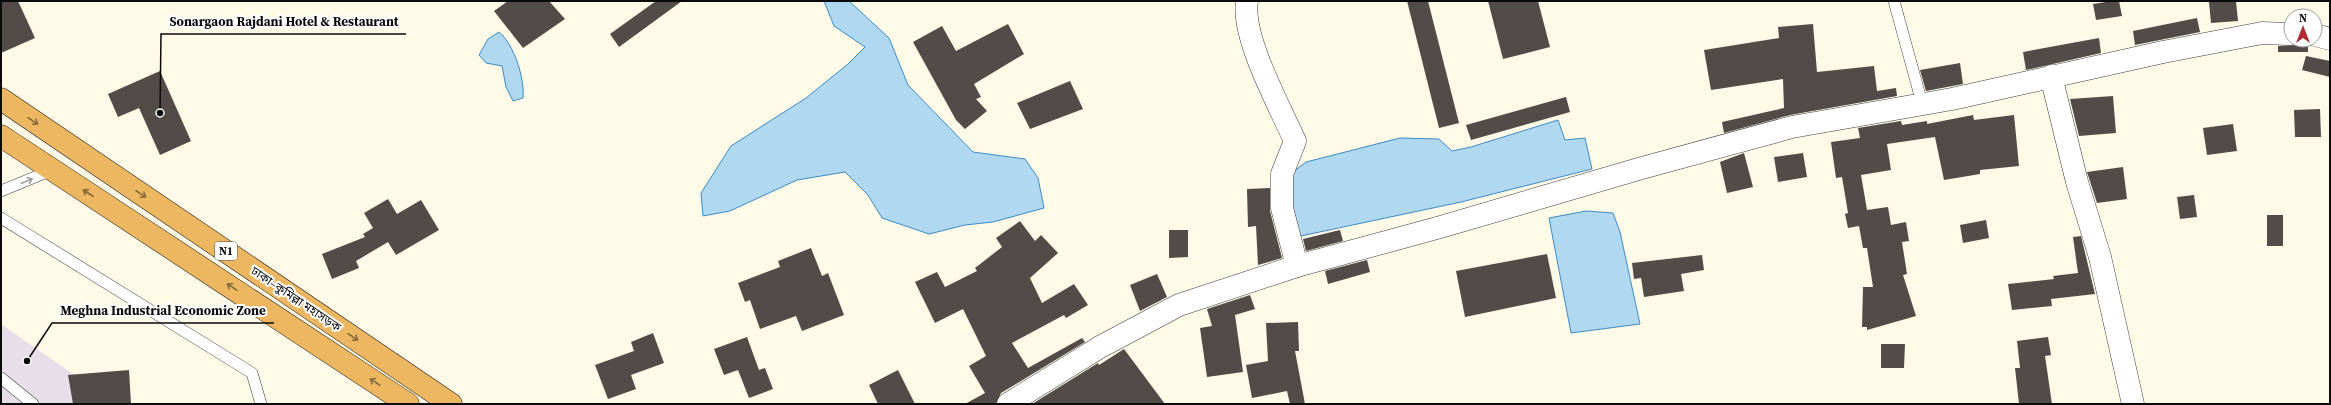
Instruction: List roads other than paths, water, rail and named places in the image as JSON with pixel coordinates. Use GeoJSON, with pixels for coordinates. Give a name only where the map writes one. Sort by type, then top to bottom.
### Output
{"type":"FeatureCollection","features":[{"type":"Feature","properties":{"kind":"highway","name":"ঢাকা–কুমিল্লা মহাসড়ক"},"geometry":{"type":"LineString","coordinates":[[1,99],[451,404]]}},
{"type":"Feature","properties":{"kind":"highway","name":"N1"},"geometry":{"type":"LineString","coordinates":[[1,136],[408,404]]}},
{"type":"Feature","properties":{"kind":"street"},"geometry":{"type":"LineString","coordinates":[[1247,1],[1246,7],[1251,41],[1295,141],[1282,174],[1282,208],[1297,266]]}},
{"type":"Feature","properties":{"kind":"street"},"geometry":{"type":"LineString","coordinates":[[1008,404],[1100,348],[1179,305],[1297,266],[1437,228],[1642,168],[1792,127],[1922,103],[1952,99],[2163,52],[2262,33],[2283,34]]}},
{"type":"Feature","properties":{"kind":"street"},"geometry":{"type":"LineString","coordinates":[[2051,76],[2077,182],[2100,257],[2133,404]]}},
{"type":"Feature","properties":{"kind":"lane"},"geometry":{"type":"LineString","coordinates":[[1894,1],[1922,103]]}},
{"type":"Feature","properties":{"kind":"lane"},"geometry":{"type":"LineString","coordinates":[[1,191],[52,170]]}},
{"type":"Feature","properties":{"kind":"lane"},"geometry":{"type":"LineString","coordinates":[[1,218],[252,373],[261,404]]}},
{"type":"Feature","properties":{"kind":"lane"},"geometry":{"type":"LineString","coordinates":[[1,378],[33,404]]}},
{"type":"Feature","properties":{"kind":"water"},"geometry":{"type":"Polygon","coordinates":[[[824,1],[849,1],[889,38],[908,85],[973,152],[1025,159],[1038,178],[1044,208],[993,222],[965,225],[929,234],[882,218],[868,195],[845,172],[797,180],[730,211],[703,216],[701,193],[731,146],[806,98],[848,64],[865,47],[834,26],[824,1]]]}},
{"type":"Feature","properties":{"kind":"water"},"geometry":{"type":"Polygon","coordinates":[[[499,32],[514,53],[522,81],[523,98],[513,101],[506,87],[502,66],[486,63],[479,55],[488,39],[499,32]]]}},
{"type":"Feature","properties":{"kind":"water"},"geometry":{"type":"Polygon","coordinates":[[[1558,120],[1565,140],[1585,138],[1592,169],[1461,202],[1296,237],[1289,175],[1306,162],[1400,138],[1439,139],[1452,151],[1471,147],[1558,120]]]}},
{"type":"Feature","properties":{"kind":"water"},"geometry":{"type":"Polygon","coordinates":[[[1586,211],[1613,213],[1620,232],[1640,324],[1571,333],[1549,218],[1586,211]]]}},
{"type":"Feature","properties":{"kind":"place","name":"Sonargaon Rajdani Hotel & Restaurant"},"geometry":{"type":"Point","coordinates":[160,113]}},
{"type":"Feature","properties":{"kind":"place","name":"Meghna Industrial Economic Zone"},"geometry":{"type":"Point","coordinates":[27,361]}}]}
